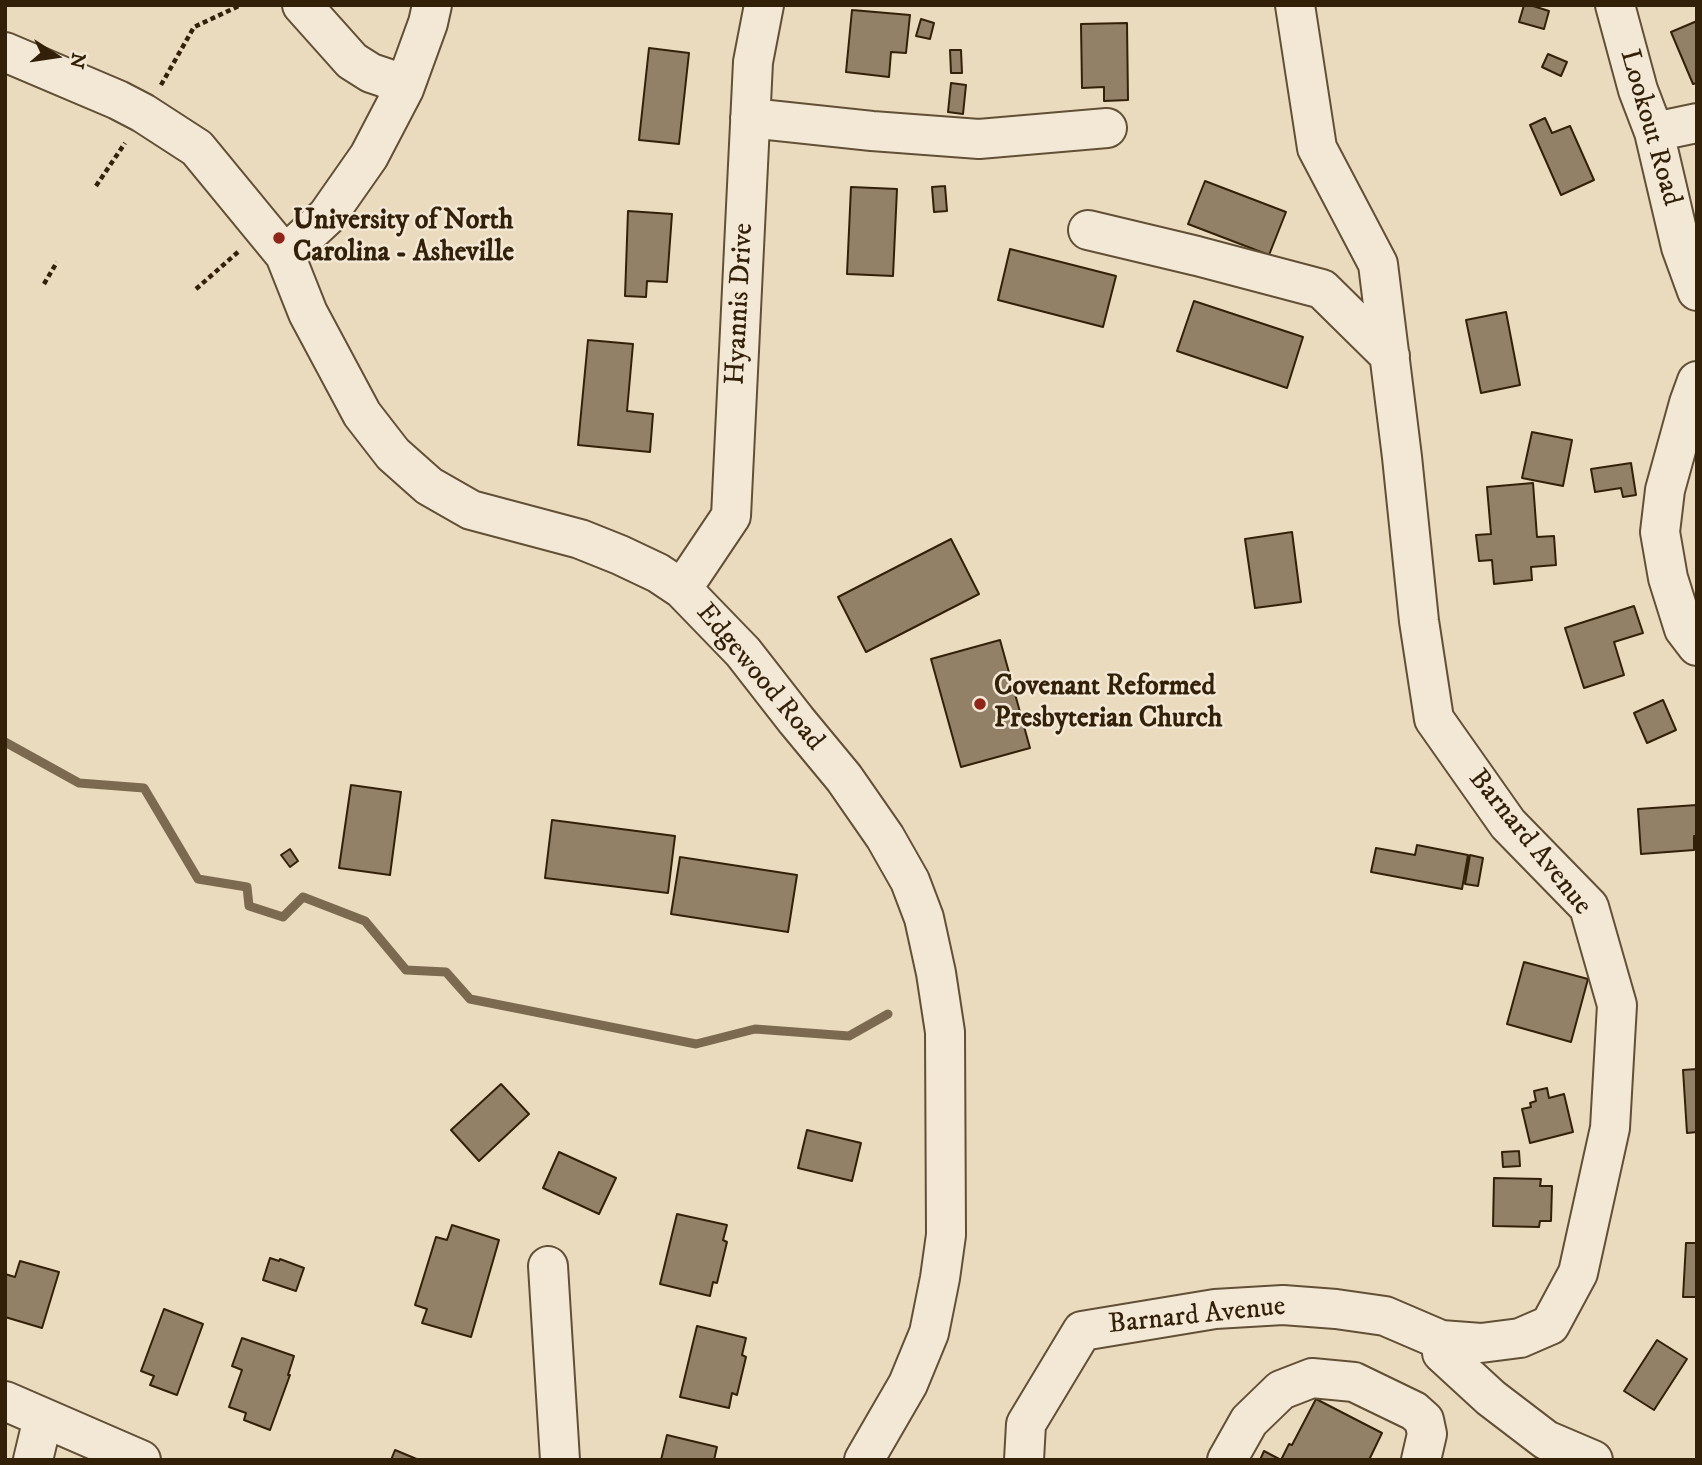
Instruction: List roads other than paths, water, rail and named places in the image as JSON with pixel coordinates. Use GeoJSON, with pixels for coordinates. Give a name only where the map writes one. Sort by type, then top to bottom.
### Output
{"type":"FeatureCollection","features":[{"type":"Feature","properties":{"kind":"street"},"geometry":{"type":"LineString","coordinates":[[302,5],[352,61],[404,89]]}},
{"type":"Feature","properties":{"kind":"street"},"geometry":{"type":"LineString","coordinates":[[285,255],[327,216],[369,156],[404,89],[432,5]]}},
{"type":"Feature","properties":{"kind":"street","name":"Hyannis Drive"},"geometry":{"type":"LineString","coordinates":[[682,589],[731,516],[753,62],[764,5]]}},
{"type":"Feature","properties":{"kind":"street","name":"Barnard Avenue"},"geometry":{"type":"LineString","coordinates":[[1024,1460],[1026,1424],[1082,1331],[1215,1309],[1283,1305],[1385,1316],[1441,1340],[1481,1343],[1520,1338],[1550,1325],[1578,1273],[1610,1128],[1617,1005],[1589,907],[1508,824],[1434,719],[1419,621],[1378,264],[1317,148],[1295,5]]}},
{"type":"Feature","properties":{"kind":"street","name":"Lookout Road"},"geometry":{"type":"LineString","coordinates":[[1615,5],[1638,90],[1654,132],[1681,247],[1697,291]]}},
{"type":"Feature","properties":{"kind":"street","name":"Edgewood Road"},"geometry":{"type":"LineString","coordinates":[[5,52],[118,100],[197,148],[285,255],[307,313],[362,414],[393,454],[429,486],[471,510],[580,539],[658,573],[682,589],[743,652],[844,778],[878,827],[909,881],[924,918],[931,951],[944,1031],[946,1235],[929,1333],[908,1384],[864,1460]]}},
{"type":"Feature","properties":{"kind":"street"},"geometry":{"type":"LineString","coordinates":[[750,118],[979,139],[1107,128]]}},
{"type":"Feature","properties":{"kind":"street"},"geometry":{"type":"LineString","coordinates":[[1654,132],[1697,123]]}},
{"type":"Feature","properties":{"kind":"street"},"geometry":{"type":"LineString","coordinates":[[1088,230],[1322,289],[1390,356]]}},
{"type":"Feature","properties":{"kind":"street"},"geometry":{"type":"LineString","coordinates":[[1695,390],[1665,490],[1660,531],[1668,578],[1684,629],[1697,646]]}},
{"type":"Feature","properties":{"kind":"street"},"geometry":{"type":"LineString","coordinates":[[548,1266],[560,1460]]}},
{"type":"Feature","properties":{"kind":"street"},"geometry":{"type":"LineString","coordinates":[[1441,1340],[1442,1353],[1491,1398],[1546,1440],[1593,1460]]}},
{"type":"Feature","properties":{"kind":"street"},"geometry":{"type":"LineString","coordinates":[[1227,1460],[1248,1421],[1281,1390],[1312,1378],[1354,1382],[1414,1411],[1424,1420],[1427,1434],[1421,1460]]}},
{"type":"Feature","properties":{"kind":"street"},"geometry":{"type":"LineString","coordinates":[[5,1401],[141,1460]]}},
{"type":"Feature","properties":{"kind":"street"},"geometry":{"type":"LineString","coordinates":[[33,1460],[43,1418]]}},
{"type":"Feature","properties":{"kind":"waterway"},"geometry":{"type":"LineString","coordinates":[[5,742],[79,783],[144,788],[198,879],[247,887],[249,906],[283,917],[303,897],[365,921],[406,970],[446,972],[470,999],[696,1044],[755,1029],[849,1036],[888,1014]]}},
{"type":"Feature","properties":{"kind":"place","name":"University of North Carolina - Asheville"},"geometry":{"type":"Point","coordinates":[279,238]}},
{"type":"Feature","properties":{"kind":"place","name":"Covenant Reformed Presbyterian Church"},"geometry":{"type":"Point","coordinates":[980,704]}}]}
